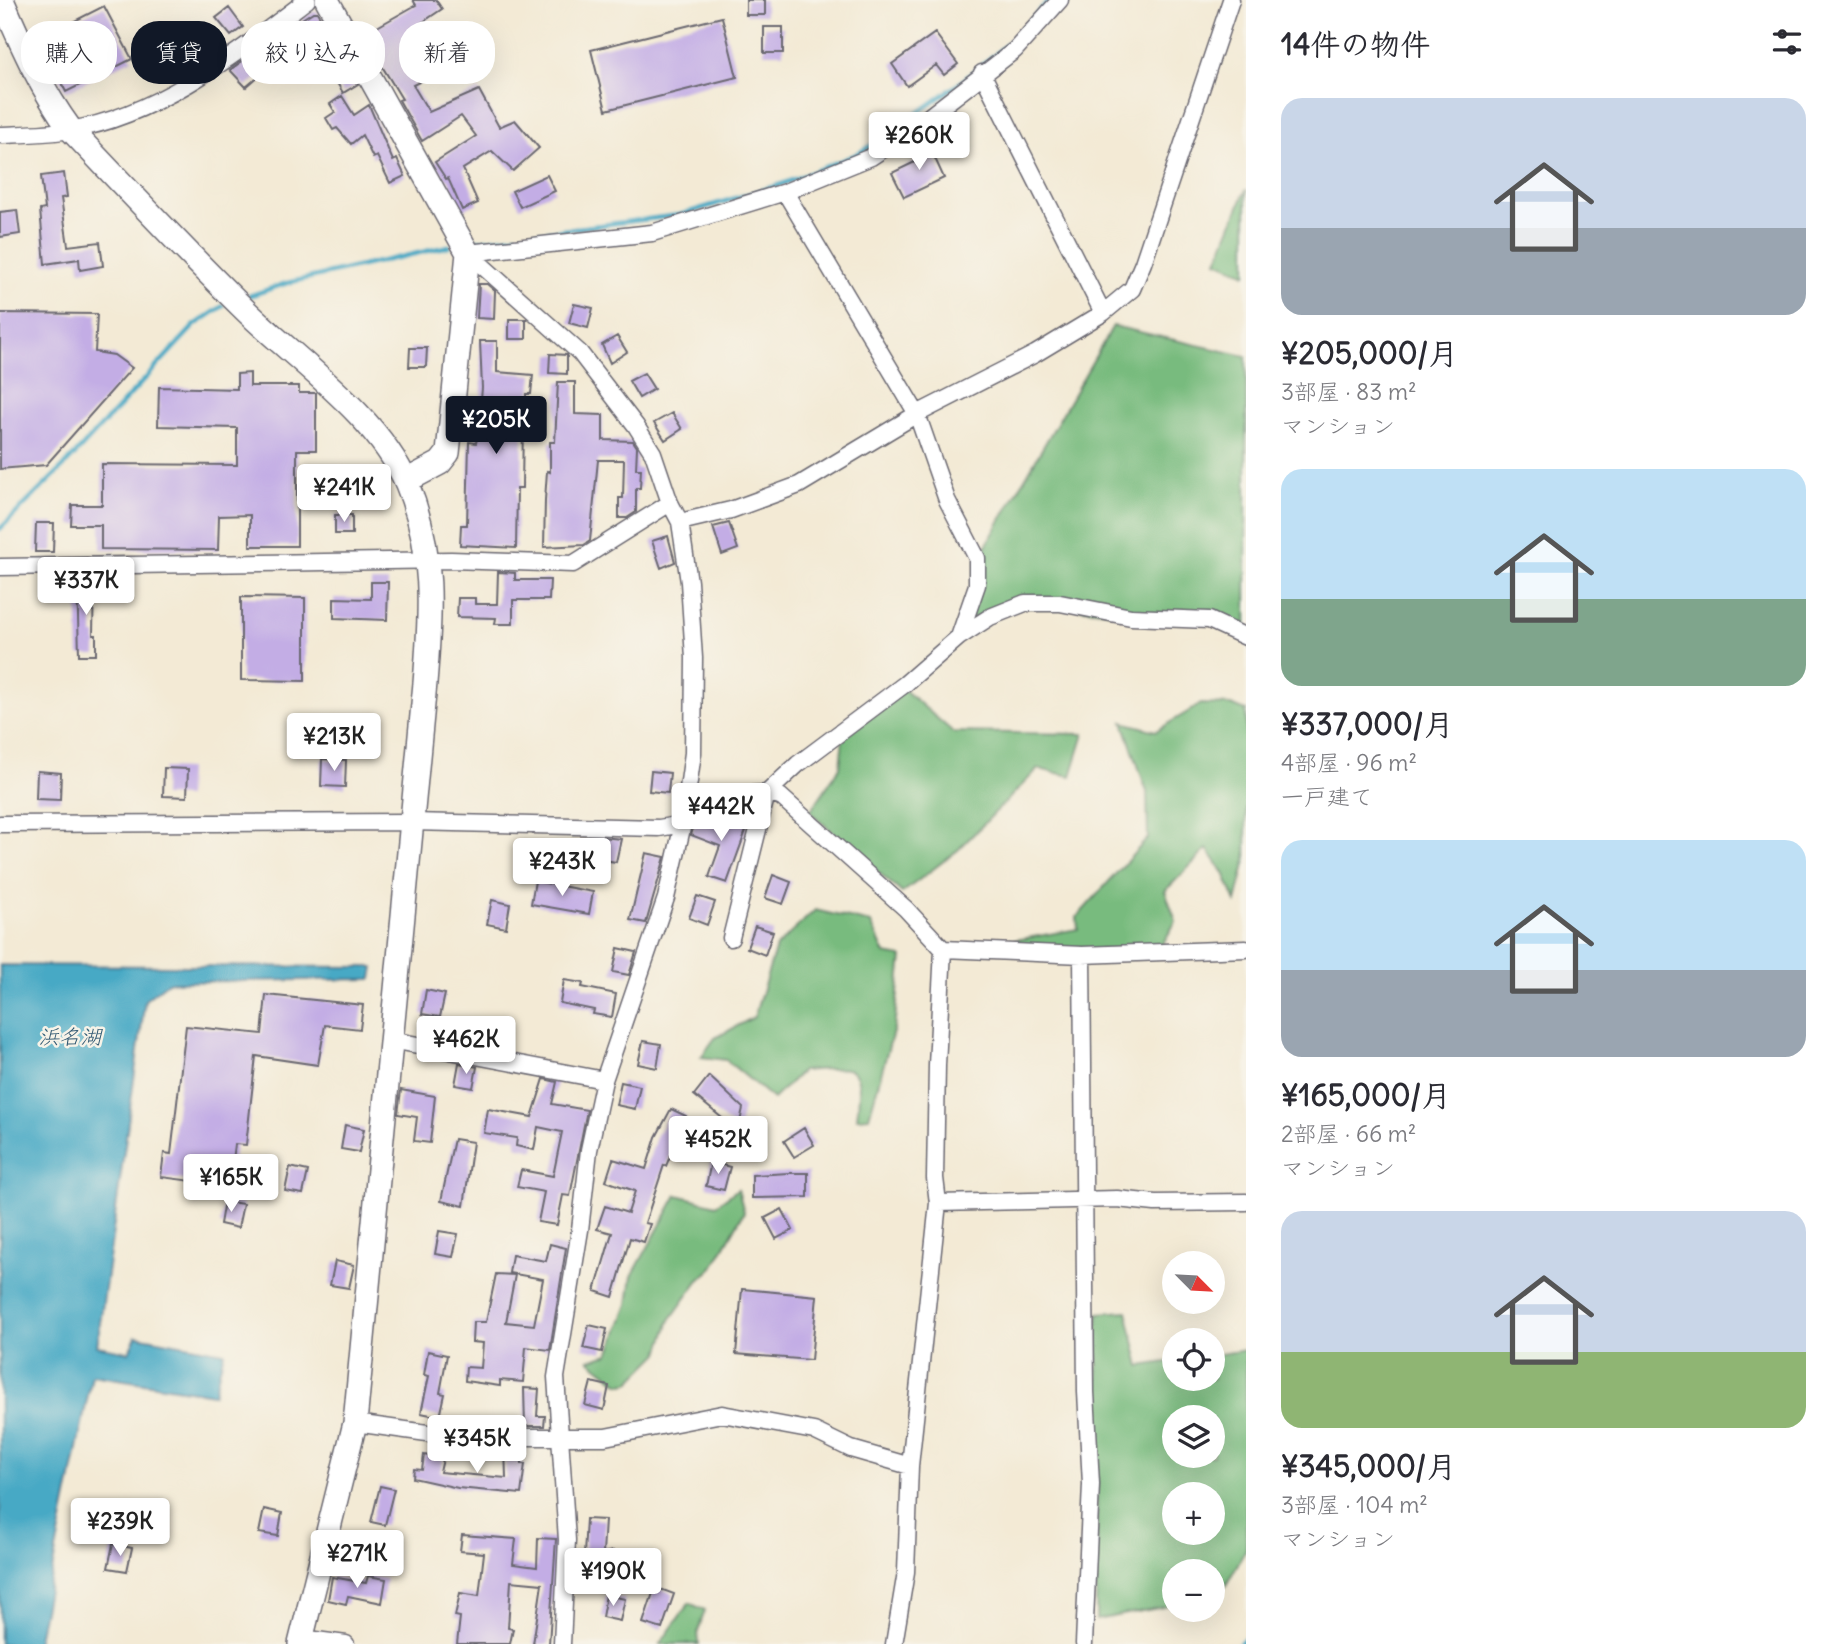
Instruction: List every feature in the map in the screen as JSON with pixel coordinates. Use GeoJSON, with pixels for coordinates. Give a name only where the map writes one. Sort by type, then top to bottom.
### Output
{"type":"FeatureCollection","features":[{"type":"Feature","properties":{"kind":"street"},"geometry":{"type":"LineString","coordinates":[[2,0],[49,100],[71,130],[242,307],[341,398],[383,445],[405,481],[419,516],[429,561],[429,631],[355,1423],[300,1641],[346,1644]]}},
{"type":"Feature","properties":{"kind":"street"},"geometry":{"type":"LineString","coordinates":[[0,135],[71,130],[147,107],[222,61],[307,0]]}},
{"type":"Feature","properties":{"kind":"street"},"geometry":{"type":"LineString","coordinates":[[327,0],[468,253],[580,353],[636,426],[653,453],[670,503],[680,522],[689,582],[694,657],[693,753],[683,824],[666,898],[604,1080],[589,1150],[580,1230],[555,1377],[567,1540],[562,1644]]}},
{"type":"Feature","properties":{"kind":"street"},"geometry":{"type":"LineString","coordinates":[[468,253],[652,233],[785,192],[871,157],[945,105],[982,73],[1015,50],[1060,0]]}},
{"type":"Feature","properties":{"kind":"street"},"geometry":{"type":"LineString","coordinates":[[680,522],[731,510],[799,485],[917,414],[1035,354],[1103,313],[1132,289],[1231,0]]}},
{"type":"Feature","properties":{"kind":"street"},"geometry":{"type":"LineString","coordinates":[[982,73],[1103,313]]}},
{"type":"Feature","properties":{"kind":"street"},"geometry":{"type":"LineString","coordinates":[[785,192],[917,414],[947,500],[977,558],[978,585],[959,637]]}},
{"type":"Feature","properties":{"kind":"street"},"geometry":{"type":"LineString","coordinates":[[405,481],[440,463],[448,453],[468,253]]}},
{"type":"Feature","properties":{"kind":"street"},"geometry":{"type":"LineString","coordinates":[[0,567],[429,561],[573,564],[670,503]]}},
{"type":"Feature","properties":{"kind":"street"},"geometry":{"type":"LineString","coordinates":[[731,938],[767,793],[798,764],[905,684],[959,637],[990,617],[1025,603],[1060,603],[1131,617],[1209,620],[1246,637]]}},
{"type":"Feature","properties":{"kind":"street"},"geometry":{"type":"LineString","coordinates":[[687,800],[767,793],[780,796],[906,909],[943,949],[1082,956],[1246,948]]}},
{"type":"Feature","properties":{"kind":"street"},"geometry":{"type":"LineString","coordinates":[[0,824],[411,822],[659,828],[683,824]]}},
{"type":"Feature","properties":{"kind":"street"},"geometry":{"type":"LineString","coordinates":[[894,1644],[906,1572],[910,1466],[938,1203],[935,1178],[937,1065],[943,949]]}},
{"type":"Feature","properties":{"kind":"street"},"geometry":{"type":"LineString","coordinates":[[1082,956],[1086,1392],[1091,1484],[1084,1644]]}},
{"type":"Feature","properties":{"kind":"street"},"geometry":{"type":"LineString","coordinates":[[391,1040],[604,1080]]}},
{"type":"Feature","properties":{"kind":"street"},"geometry":{"type":"LineString","coordinates":[[938,1203],[1086,1202],[1117,1199],[1155,1203],[1246,1202]]}},
{"type":"Feature","properties":{"kind":"street"},"geometry":{"type":"LineString","coordinates":[[355,1423],[456,1437],[605,1437],[722,1414],[814,1431],[850,1449],[910,1466]]}},
{"type":"Feature","properties":{"kind":"green space"},"geometry":{"type":"Polygon","coordinates":[[[1246,189],[1246,274],[1217,261],[1246,189]]]}},
{"type":"Feature","properties":{"kind":"green space"},"geometry":{"type":"Polygon","coordinates":[[[1113,326],[1246,356],[1246,640],[1228,626],[1036,603],[965,620],[979,558],[1113,326]]]}},
{"type":"Feature","properties":{"kind":"green space"},"geometry":{"type":"Polygon","coordinates":[[[901,687],[953,732],[1084,734],[1071,776],[1038,769],[958,850],[902,893],[810,812],[840,767],[843,737],[901,687]]]}},
{"type":"Feature","properties":{"kind":"green space"},"geometry":{"type":"Polygon","coordinates":[[[1201,704],[1231,705],[1246,711],[1246,860],[1236,902],[1224,873],[1207,849],[1165,891],[1176,921],[1158,952],[975,947],[1078,929],[1077,917],[1148,838],[1147,792],[1123,722],[1156,731],[1201,704]]]}},
{"type":"Feature","properties":{"kind":"green space"},"geometry":{"type":"Polygon","coordinates":[[[815,910],[871,923],[885,954],[902,957],[894,1028],[869,1117],[857,1118],[859,1085],[852,1071],[802,1071],[773,1099],[726,1060],[701,1057],[715,1038],[754,1017],[776,947],[815,910]]]}},
{"type":"Feature","properties":{"kind":"green space"},"geometry":{"type":"Polygon","coordinates":[[[738,1189],[744,1212],[713,1267],[698,1281],[670,1320],[659,1353],[629,1383],[620,1384],[589,1360],[609,1354],[628,1304],[632,1276],[677,1195],[716,1205],[738,1189]]]}},
{"type":"Feature","properties":{"kind":"green space"},"geometry":{"type":"Polygon","coordinates":[[[1127,1311],[1140,1366],[1162,1363],[1162,1391],[1225,1391],[1225,1353],[1246,1350],[1246,1549],[1225,1587],[1225,1559],[1162,1559],[1162,1607],[1096,1620],[1098,1313],[1127,1311]]]}},
{"type":"Feature","properties":{"kind":"green space"},"geometry":{"type":"Polygon","coordinates":[[[689,1603],[705,1610],[698,1631],[699,1644],[660,1644],[689,1603]]]}},
{"type":"Feature","properties":{"kind":"water","name":"浜名湖"},"geometry":{"type":"Polygon","coordinates":[[[0,965],[374,967],[372,979],[168,982],[145,1000],[97,1346],[129,1352],[136,1336],[224,1352],[214,1394],[92,1375],[37,1644],[0,1644],[0,965]]]}},
{"type":"Feature","properties":{"kind":"building"},"geometry":{"type":"Polygon","coordinates":[[[413,0],[436,0],[442,9],[424,21],[399,21],[399,84],[415,84],[413,85],[429,112],[479,90],[499,127],[515,120],[539,148],[513,171],[492,151],[463,169],[478,203],[462,210],[448,178],[446,179],[435,162],[476,136],[461,116],[422,141],[385,71],[385,23],[416,5],[413,0]]]}},
{"type":"Feature","properties":{"kind":"building"},"geometry":{"type":"Polygon","coordinates":[[[746,0],[765,0],[765,15],[746,15],[746,0]]]}},
{"type":"Feature","properties":{"kind":"building"},"geometry":{"type":"Polygon","coordinates":[[[104,6],[112,21],[74,21],[104,6]]]}},
{"type":"Feature","properties":{"kind":"building"},"geometry":{"type":"Polygon","coordinates":[[[229,8],[241,24],[241,28],[231,36],[227,31],[227,21],[218,21],[216,18],[229,8]]]}},
{"type":"Feature","properties":{"kind":"building"},"geometry":{"type":"Polygon","coordinates":[[[317,12],[322,21],[303,21],[302,19],[317,12]]]}},
{"type":"Feature","properties":{"kind":"building"},"geometry":{"type":"Polygon","coordinates":[[[722,17],[737,77],[606,110],[591,50],[722,17]]]}},
{"type":"Feature","properties":{"kind":"building"},"geometry":{"type":"Polygon","coordinates":[[[764,27],[783,27],[783,53],[764,53],[764,27]]]}},
{"type":"Feature","properties":{"kind":"building"},"geometry":{"type":"Polygon","coordinates":[[[117,31],[131,57],[117,66],[117,31]]]}},
{"type":"Feature","properties":{"kind":"building"},"geometry":{"type":"Polygon","coordinates":[[[935,33],[958,64],[944,75],[936,65],[907,86],[892,64],[935,33]]]}},
{"type":"Feature","properties":{"kind":"building"},"geometry":{"type":"Polygon","coordinates":[[[241,62],[241,82],[230,70],[241,62]]]}},
{"type":"Feature","properties":{"kind":"building"},"geometry":{"type":"Polygon","coordinates":[[[62,84],[82,84],[66,92],[62,84]]]}},
{"type":"Feature","properties":{"kind":"building"},"geometry":{"type":"Polygon","coordinates":[[[338,84],[358,84],[343,93],[338,84]]]}},
{"type":"Feature","properties":{"kind":"building"},"geometry":{"type":"Polygon","coordinates":[[[342,96],[354,115],[369,105],[393,161],[397,159],[405,176],[390,183],[377,156],[373,158],[362,135],[351,144],[337,128],[333,130],[326,118],[335,112],[330,104],[342,96]]]}},
{"type":"Feature","properties":{"kind":"building"},"geometry":{"type":"Polygon","coordinates":[[[928,143],[944,178],[904,197],[892,173],[917,161],[912,150],[928,143]]]}},
{"type":"Feature","properties":{"kind":"building"},"geometry":{"type":"Polygon","coordinates":[[[64,173],[67,197],[61,198],[68,246],[100,242],[103,266],[80,270],[79,259],[45,264],[40,210],[45,209],[41,176],[64,173]]]}},
{"type":"Feature","properties":{"kind":"building"},"geometry":{"type":"Polygon","coordinates":[[[547,175],[555,191],[520,207],[512,191],[547,175]]]}},
{"type":"Feature","properties":{"kind":"building"},"geometry":{"type":"Polygon","coordinates":[[[17,210],[20,234],[0,237],[0,212],[17,210]]]}},
{"type":"Feature","properties":{"kind":"building"},"geometry":{"type":"Polygon","coordinates":[[[479,284],[487,284],[495,291],[494,319],[477,318],[479,284]]]}},
{"type":"Feature","properties":{"kind":"building"},"geometry":{"type":"Polygon","coordinates":[[[574,304],[593,308],[588,328],[569,323],[574,304]]]}},
{"type":"Feature","properties":{"kind":"building"},"geometry":{"type":"Polygon","coordinates":[[[0,313],[97,314],[95,352],[114,355],[132,368],[46,465],[0,469],[0,313]]]}},
{"type":"Feature","properties":{"kind":"building"},"geometry":{"type":"Polygon","coordinates":[[[509,319],[526,319],[526,339],[509,339],[509,319]]]}},
{"type":"Feature","properties":{"kind":"building"},"geometry":{"type":"Polygon","coordinates":[[[617,336],[627,352],[610,363],[602,345],[617,336]]]}},
{"type":"Feature","properties":{"kind":"building"},"geometry":{"type":"Polygon","coordinates":[[[480,341],[497,341],[497,372],[533,375],[531,394],[526,394],[526,424],[523,424],[522,488],[517,488],[516,548],[460,545],[461,525],[467,525],[469,442],[476,443],[478,434],[482,388],[480,341]]]}},
{"type":"Feature","properties":{"kind":"building"},"geometry":{"type":"Polygon","coordinates":[[[410,348],[427,348],[426,367],[409,367],[410,348]]]}},
{"type":"Feature","properties":{"kind":"building"},"geometry":{"type":"Polygon","coordinates":[[[550,354],[567,355],[567,374],[549,373],[550,354]]]}},
{"type":"Feature","properties":{"kind":"building"},"geometry":{"type":"Polygon","coordinates":[[[250,373],[250,386],[299,386],[299,393],[316,393],[316,450],[297,450],[297,546],[250,546],[250,515],[219,516],[218,550],[101,549],[101,525],[71,525],[72,505],[102,505],[102,464],[237,465],[237,428],[158,426],[159,387],[237,389],[237,374],[250,373]]]}},
{"type":"Feature","properties":{"kind":"building"},"geometry":{"type":"Polygon","coordinates":[[[644,373],[654,389],[639,398],[629,381],[644,373]]]}},
{"type":"Feature","properties":{"kind":"building"},"geometry":{"type":"Polygon","coordinates":[[[558,382],[575,382],[575,414],[603,415],[603,440],[633,441],[637,447],[636,469],[641,469],[640,488],[636,488],[636,512],[627,518],[619,518],[619,498],[623,498],[624,460],[598,460],[590,541],[584,545],[544,547],[547,471],[550,472],[550,442],[555,442],[558,382]]]}},
{"type":"Feature","properties":{"kind":"building"},"geometry":{"type":"Polygon","coordinates":[[[672,413],[682,429],[665,440],[654,423],[672,413]]]}},
{"type":"Feature","properties":{"kind":"building"},"geometry":{"type":"Polygon","coordinates":[[[335,515],[352,515],[352,534],[335,534],[335,515]]]}},
{"type":"Feature","properties":{"kind":"building"},"geometry":{"type":"Polygon","coordinates":[[[36,523],[54,523],[53,552],[35,552],[36,523]]]}},
{"type":"Feature","properties":{"kind":"building"},"geometry":{"type":"Polygon","coordinates":[[[729,523],[738,549],[722,555],[713,527],[729,523]]]}},
{"type":"Feature","properties":{"kind":"building"},"geometry":{"type":"Polygon","coordinates":[[[668,536],[675,562],[661,568],[652,541],[668,536]]]}},
{"type":"Feature","properties":{"kind":"building"},"geometry":{"type":"Polygon","coordinates":[[[498,572],[515,573],[515,580],[550,580],[549,600],[513,600],[513,624],[495,624],[496,618],[457,617],[458,598],[475,598],[475,604],[497,604],[498,572]]]}},
{"type":"Feature","properties":{"kind":"building"},"geometry":{"type":"Polygon","coordinates":[[[77,578],[94,578],[93,635],[96,635],[96,655],[79,655],[77,578]]]}},
{"type":"Feature","properties":{"kind":"building"},"geometry":{"type":"Polygon","coordinates":[[[371,582],[388,582],[387,620],[334,618],[334,598],[371,599],[371,582]]]}},
{"type":"Feature","properties":{"kind":"building"},"geometry":{"type":"Polygon","coordinates":[[[241,597],[305,598],[305,681],[241,680],[241,597]]]}},
{"type":"Feature","properties":{"kind":"building"},"geometry":{"type":"Polygon","coordinates":[[[322,759],[346,760],[345,787],[321,786],[322,759]]]}},
{"type":"Feature","properties":{"kind":"building"},"geometry":{"type":"Polygon","coordinates":[[[164,768],[188,769],[187,797],[163,796],[164,768]]]}},
{"type":"Feature","properties":{"kind":"building"},"geometry":{"type":"Polygon","coordinates":[[[37,771],[61,773],[60,800],[36,799],[37,771]]]}},
{"type":"Feature","properties":{"kind":"building"},"geometry":{"type":"Polygon","coordinates":[[[651,771],[670,773],[668,793],[649,791],[651,771]]]}},
{"type":"Feature","properties":{"kind":"building"},"geometry":{"type":"Polygon","coordinates":[[[698,813],[730,824],[732,819],[748,825],[727,883],[709,877],[720,846],[691,835],[698,813]]]}},
{"type":"Feature","properties":{"kind":"building"},"geometry":{"type":"Polygon","coordinates":[[[602,837],[621,839],[616,862],[598,859],[602,837]]]}},
{"type":"Feature","properties":{"kind":"building"},"geometry":{"type":"Polygon","coordinates":[[[646,853],[665,857],[646,923],[630,920],[646,853]]]}},
{"type":"Feature","properties":{"kind":"building"},"geometry":{"type":"Polygon","coordinates":[[[773,875],[791,882],[783,904],[765,898],[773,875]]]}},
{"type":"Feature","properties":{"kind":"building"},"geometry":{"type":"Polygon","coordinates":[[[535,881],[593,892],[589,914],[531,904],[535,881]]]}},
{"type":"Feature","properties":{"kind":"building"},"geometry":{"type":"Polygon","coordinates":[[[697,896],[715,902],[707,925],[689,918],[697,896]]]}},
{"type":"Feature","properties":{"kind":"building"},"geometry":{"type":"Polygon","coordinates":[[[492,900],[510,904],[506,928],[487,924],[492,900]]]}},
{"type":"Feature","properties":{"kind":"building"},"geometry":{"type":"Polygon","coordinates":[[[755,926],[773,932],[765,955],[747,948],[755,926]]]}},
{"type":"Feature","properties":{"kind":"building"},"geometry":{"type":"Polygon","coordinates":[[[618,948],[636,952],[629,975],[613,972],[618,948]]]}},
{"type":"Feature","properties":{"kind":"building"},"geometry":{"type":"Polygon","coordinates":[[[564,980],[616,994],[612,1017],[560,1003],[564,980]]]}},
{"type":"Feature","properties":{"kind":"building"},"geometry":{"type":"Polygon","coordinates":[[[426,990],[445,994],[440,1017],[422,1014],[426,990]]]}},
{"type":"Feature","properties":{"kind":"building"},"geometry":{"type":"Polygon","coordinates":[[[266,995],[363,1005],[360,1029],[325,1025],[318,1065],[256,1056],[246,1145],[235,1144],[230,1186],[161,1177],[164,1153],[171,1154],[186,1026],[262,1034],[266,995]]]}},
{"type":"Feature","properties":{"kind":"building"},"geometry":{"type":"Polygon","coordinates":[[[643,1041],[661,1044],[657,1068],[638,1064],[643,1041]]]}},
{"type":"Feature","properties":{"kind":"building"},"geometry":{"type":"Polygon","coordinates":[[[459,1063],[477,1067],[473,1088],[455,1085],[459,1063]]]}},
{"type":"Feature","properties":{"kind":"building"},"geometry":{"type":"Polygon","coordinates":[[[709,1076],[743,1108],[738,1131],[694,1095],[709,1076]]]}},
{"type":"Feature","properties":{"kind":"building"},"geometry":{"type":"Polygon","coordinates":[[[544,1079],[557,1082],[552,1104],[587,1110],[570,1196],[563,1195],[557,1225],[538,1222],[544,1192],[517,1187],[521,1170],[553,1176],[562,1132],[538,1127],[534,1150],[516,1146],[517,1138],[484,1133],[488,1109],[532,1117],[544,1079]]]}},
{"type":"Feature","properties":{"kind":"building"},"geometry":{"type":"Polygon","coordinates":[[[621,1082],[640,1086],[635,1109],[616,1105],[621,1082]]]}},
{"type":"Feature","properties":{"kind":"building"},"geometry":{"type":"Polygon","coordinates":[[[401,1090],[435,1096],[430,1143],[414,1141],[417,1117],[398,1114],[401,1090]]]}},
{"type":"Feature","properties":{"kind":"building"},"geometry":{"type":"Polygon","coordinates":[[[671,1109],[686,1116],[666,1166],[664,1165],[645,1223],[650,1224],[644,1242],[630,1238],[613,1297],[595,1291],[612,1233],[597,1229],[605,1206],[628,1213],[635,1191],[606,1181],[613,1159],[646,1169],[656,1137],[671,1109]]]}},
{"type":"Feature","properties":{"kind":"building"},"geometry":{"type":"Polygon","coordinates":[[[345,1125],[364,1129],[359,1152],[341,1149],[345,1125]]]}},
{"type":"Feature","properties":{"kind":"building"},"geometry":{"type":"Polygon","coordinates":[[[804,1128],[814,1145],[794,1157],[784,1141],[804,1128]]]}},
{"type":"Feature","properties":{"kind":"building"},"geometry":{"type":"Polygon","coordinates":[[[454,1139],[473,1142],[464,1206],[441,1201],[454,1139]]]}},
{"type":"Feature","properties":{"kind":"building"},"geometry":{"type":"Polygon","coordinates":[[[711,1162],[730,1167],[724,1190],[706,1186],[711,1162]]]}},
{"type":"Feature","properties":{"kind":"building"},"geometry":{"type":"Polygon","coordinates":[[[290,1167],[308,1171],[303,1194],[285,1191],[290,1167]]]}},
{"type":"Feature","properties":{"kind":"building"},"geometry":{"type":"Polygon","coordinates":[[[808,1173],[808,1197],[752,1198],[752,1175],[808,1173]]]}},
{"type":"Feature","properties":{"kind":"building"},"geometry":{"type":"Polygon","coordinates":[[[224,1201],[243,1204],[238,1228],[220,1224],[224,1201]]]}},
{"type":"Feature","properties":{"kind":"building"},"geometry":{"type":"Polygon","coordinates":[[[782,1209],[793,1230],[776,1239],[765,1218],[782,1209]]]}},
{"type":"Feature","properties":{"kind":"building"},"geometry":{"type":"Polygon","coordinates":[[[439,1231],[458,1234],[453,1257],[435,1254],[439,1231]]]}},
{"type":"Feature","properties":{"kind":"building"},"geometry":{"type":"Polygon","coordinates":[[[550,1244],[566,1248],[550,1350],[526,1347],[523,1382],[500,1380],[500,1386],[465,1381],[466,1367],[481,1368],[483,1343],[472,1342],[473,1322],[486,1322],[496,1274],[515,1275],[506,1322],[534,1325],[543,1279],[509,1273],[512,1255],[546,1261],[550,1244]]]}},
{"type":"Feature","properties":{"kind":"building"},"geometry":{"type":"Polygon","coordinates":[[[335,1261],[354,1265],[349,1288],[330,1285],[335,1261]]]}},
{"type":"Feature","properties":{"kind":"building"},"geometry":{"type":"Polygon","coordinates":[[[742,1289],[817,1296],[811,1360],[736,1354],[742,1289]]]}},
{"type":"Feature","properties":{"kind":"building"},"geometry":{"type":"Polygon","coordinates":[[[589,1325],[607,1329],[602,1352],[583,1348],[589,1325]]]}},
{"type":"Feature","properties":{"kind":"building"},"geometry":{"type":"Polygon","coordinates":[[[428,1351],[447,1355],[440,1393],[445,1394],[440,1417],[421,1413],[429,1376],[424,1375],[428,1351]]]}},
{"type":"Feature","properties":{"kind":"building"},"geometry":{"type":"Polygon","coordinates":[[[591,1382],[609,1386],[604,1410],[585,1405],[591,1382]]]}},
{"type":"Feature","properties":{"kind":"building"},"geometry":{"type":"Polygon","coordinates":[[[524,1388],[539,1389],[537,1416],[545,1416],[544,1426],[525,1426],[524,1388]]]}},
{"type":"Feature","properties":{"kind":"building"},"geometry":{"type":"Polygon","coordinates":[[[505,1447],[522,1447],[522,1464],[525,1464],[521,1494],[458,1488],[413,1478],[414,1469],[422,1470],[424,1455],[443,1459],[440,1472],[506,1478],[505,1447]]]}},
{"type":"Feature","properties":{"kind":"building"},"geometry":{"type":"Polygon","coordinates":[[[380,1486],[394,1489],[385,1525],[371,1522],[380,1486]]]}},
{"type":"Feature","properties":{"kind":"building"},"geometry":{"type":"Polygon","coordinates":[[[264,1509],[282,1513],[278,1536],[259,1533],[264,1509]]]}},
{"type":"Feature","properties":{"kind":"building"},"geometry":{"type":"Polygon","coordinates":[[[586,1519],[605,1520],[603,1553],[613,1551],[615,1568],[598,1568],[597,1578],[578,1579],[578,1556],[584,1555],[586,1519]]]}},
{"type":"Feature","properties":{"kind":"building"},"geometry":{"type":"Polygon","coordinates":[[[462,1535],[516,1539],[513,1564],[537,1567],[538,1538],[556,1539],[549,1644],[533,1644],[542,1584],[511,1581],[508,1628],[513,1629],[510,1644],[457,1644],[460,1617],[455,1616],[460,1593],[479,1596],[484,1553],[460,1551],[462,1535]]]}},
{"type":"Feature","properties":{"kind":"building"},"geometry":{"type":"Polygon","coordinates":[[[113,1544],[132,1548],[127,1571],[108,1568],[113,1544]]]}},
{"type":"Feature","properties":{"kind":"building"},"geometry":{"type":"Polygon","coordinates":[[[368,1576],[386,1579],[382,1603],[348,1596],[346,1604],[328,1600],[332,1577],[366,1583],[368,1576]]]}},
{"type":"Feature","properties":{"kind":"building"},"geometry":{"type":"Polygon","coordinates":[[[655,1587],[674,1594],[662,1629],[643,1623],[655,1587]]]}},
{"type":"Feature","properties":{"kind":"building"},"geometry":{"type":"Polygon","coordinates":[[[606,1595],[625,1599],[620,1621],[602,1617],[606,1595]]]}},
{"type":"Feature","properties":{"kind":"waterway"},"geometry":{"type":"LineString","coordinates":[[1022,31],[1049,0]]}},
{"type":"Feature","properties":{"kind":"waterway"},"geometry":{"type":"LineString","coordinates":[[476,241],[680,215],[782,184],[855,155],[874,144],[961,82],[1016,37]]}},
{"type":"Feature","properties":{"kind":"waterway"},"geometry":{"type":"LineString","coordinates":[[249,296],[287,283],[449,246]]}},
{"type":"Feature","properties":{"kind":"waterway"},"geometry":{"type":"LineString","coordinates":[[0,529],[69,461],[195,325],[223,306]]}},
{"type":"Feature","properties":{"kind":"waterway"},"geometry":{"type":"LineString","coordinates":[[1239,1644],[1246,1637]]}}]}
